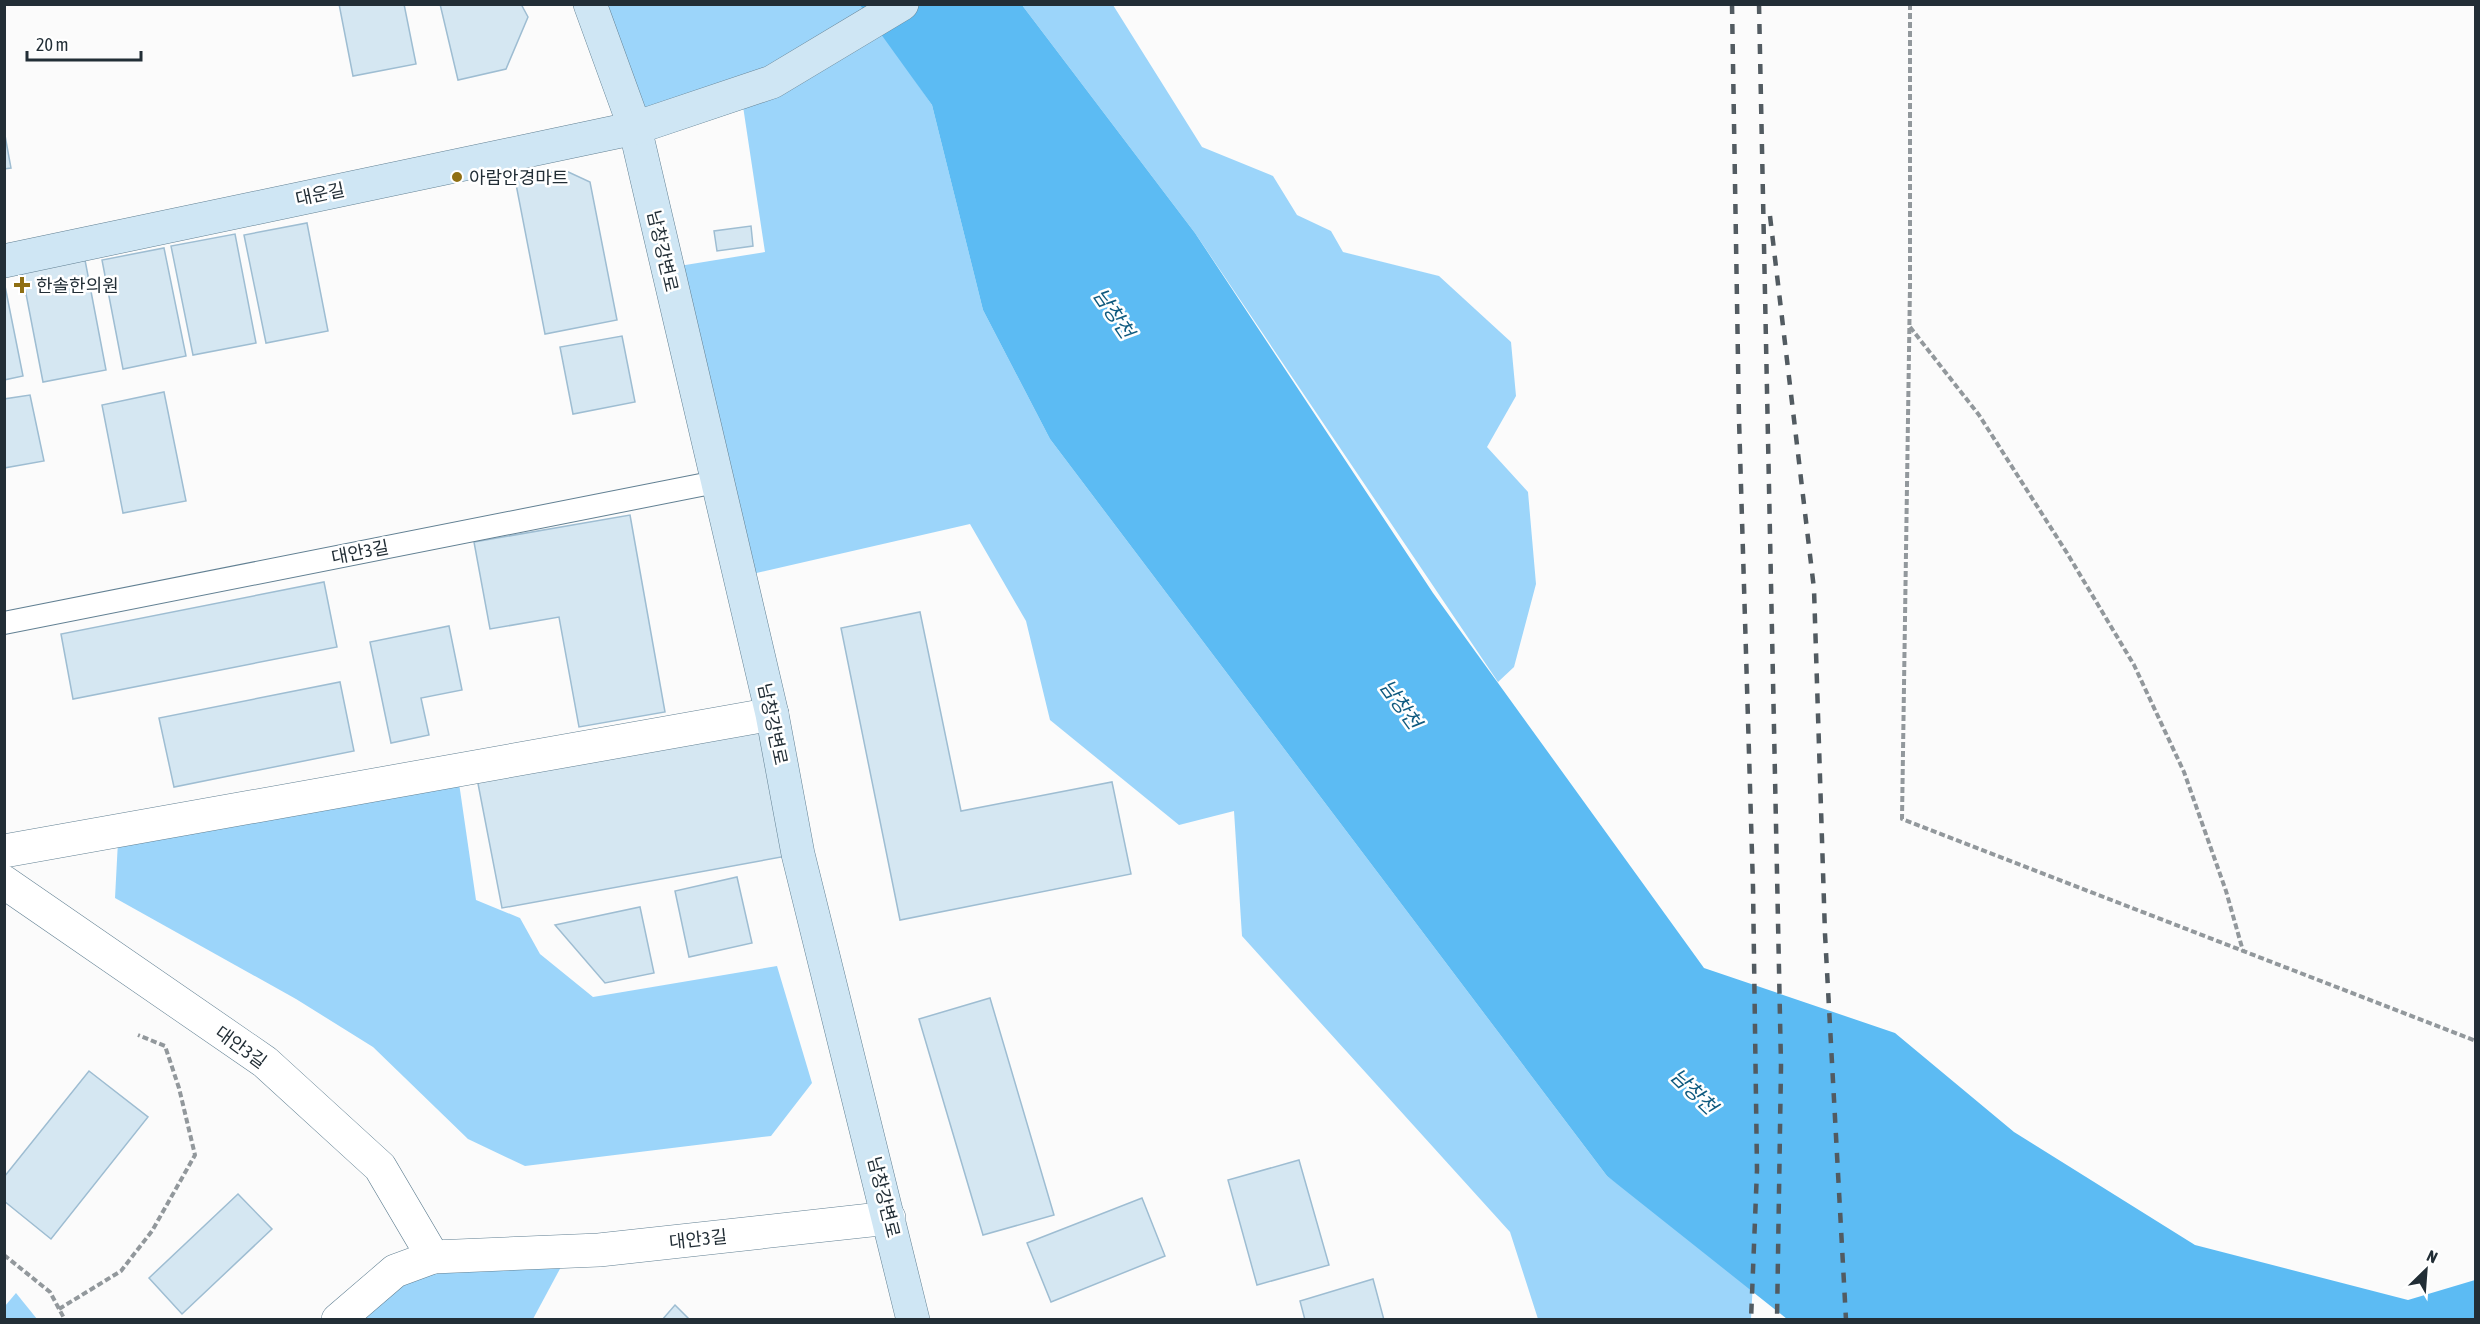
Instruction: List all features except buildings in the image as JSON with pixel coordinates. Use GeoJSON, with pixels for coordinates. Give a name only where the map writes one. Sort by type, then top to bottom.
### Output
{"type":"FeatureCollection","features":[{"type":"Feature","properties":{"kind":"street","name":"남창강변로"},"geometry":{"type":"LineString","coordinates":[[590,4],[635,128],[772,714],[798,854],[890,1218],[913,1320]]}},
{"type":"Feature","properties":{"kind":"street"},"geometry":{"type":"LineString","coordinates":[[635,128],[772,82],[902,4]]}},
{"type":"Feature","properties":{"kind":"street","name":"대운길"},"geometry":{"type":"LineString","coordinates":[[4,261],[635,128]]}},
{"type":"Feature","properties":{"kind":"street"},"geometry":{"type":"LineString","coordinates":[[4,851],[772,714]]}},
{"type":"Feature","properties":{"kind":"street","name":"대안3길"},"geometry":{"type":"LineString","coordinates":[[4,882],[265,1062],[380,1167],[434,1257]]}},
{"type":"Feature","properties":{"kind":"street","name":"대안3길"},"geometry":{"type":"LineString","coordinates":[[338,1320],[395,1271],[434,1257],[599,1250],[890,1218]]}},
{"type":"Feature","properties":{"kind":"lane","name":"대안3길"},"geometry":{"type":"LineString","coordinates":[[4,623],[716,482]]}},
{"type":"Feature","properties":{"kind":"path"},"geometry":{"type":"LineString","coordinates":[[1910,4],[1909,325],[1902,819],[2475,1041]]}},
{"type":"Feature","properties":{"kind":"path"},"geometry":{"type":"LineString","coordinates":[[1909,325],[1979,415],[2067,553],[2134,665],[2184,772],[2226,891],[2243,951]]}},
{"type":"Feature","properties":{"kind":"path"},"geometry":{"type":"LineString","coordinates":[[59,1309],[122,1271],[152,1231],[195,1155],[179,1088],[165,1046],[138,1035]]}},
{"type":"Feature","properties":{"kind":"path"},"geometry":{"type":"LineString","coordinates":[[4,1256],[50,1292],[65,1320]]}},
{"type":"Feature","properties":{"kind":"shaded area"},"geometry":{"type":"Polygon","coordinates":[[[590,5],[902,5],[882,33],[932,105],[983,310],[1050,439],[1607,1176],[1753,1281],[1751,1319],[1538,1319],[1510,1232],[1242,936],[1234,811],[1179,825],[1050,720],[1026,621],[970,524],[739,577],[667,268],[765,252],[741,93],[635,128],[590,5]]]}},
{"type":"Feature","properties":{"kind":"shaded area"},"geometry":{"type":"Polygon","coordinates":[[[1022,5],[1113,5],[1202,147],[1273,176],[1297,215],[1331,231],[1343,252],[1439,276],[1511,342],[1516,396],[1487,447],[1528,492],[1536,584],[1514,667],[1498,682],[1195,233],[1022,5]]]}},
{"type":"Feature","properties":{"kind":"shaded area"},"geometry":{"type":"Polygon","coordinates":[[[459,783],[476,900],[520,918],[540,954],[593,997],[777,966],[812,1083],[771,1136],[525,1166],[468,1139],[373,1047],[296,999],[115,898],[118,841],[459,783]]]}},
{"type":"Feature","properties":{"kind":"shaded area"},"geometry":{"type":"Polygon","coordinates":[[[569,1252],[533,1319],[338,1320],[395,1271],[569,1252]]]}},
{"type":"Feature","properties":{"kind":"shaded area"},"geometry":{"type":"Polygon","coordinates":[[[16,1293],[37,1319],[5,1319],[5,1306],[16,1293]]]}},
{"type":"Feature","properties":{"kind":"water","name":"남창천"},"geometry":{"type":"Polygon","coordinates":[[[860,5],[1022,5],[1195,233],[1433,593],[1704,968],[1895,1033],[2014,1132],[2195,1245],[2408,1300],[2475,1280],[2475,1319],[1787,1319],[1607,1176],[1050,439],[983,310],[932,105],[860,5]]]}},
{"type":"Feature","properties":{"kind":"railway"},"geometry":{"type":"LineString","coordinates":[[1732,4],[1739,419],[1753,887],[1757,1170],[1751,1320]]}},
{"type":"Feature","properties":{"kind":"railway"},"geometry":{"type":"LineString","coordinates":[[1759,4],[1781,1066],[1777,1320]]}},
{"type":"Feature","properties":{"kind":"railway"},"geometry":{"type":"LineString","coordinates":[[1770,216],[1814,589],[1825,934],[1846,1320]]}},
{"type":"Feature","properties":{"kind":"place","name":"아람안경마트"},"geometry":{"type":"Point","coordinates":[457,177]}},
{"type":"Feature","properties":{"kind":"place","name":"한솔한의원"},"geometry":{"type":"Point","coordinates":[22,285]}}]}
